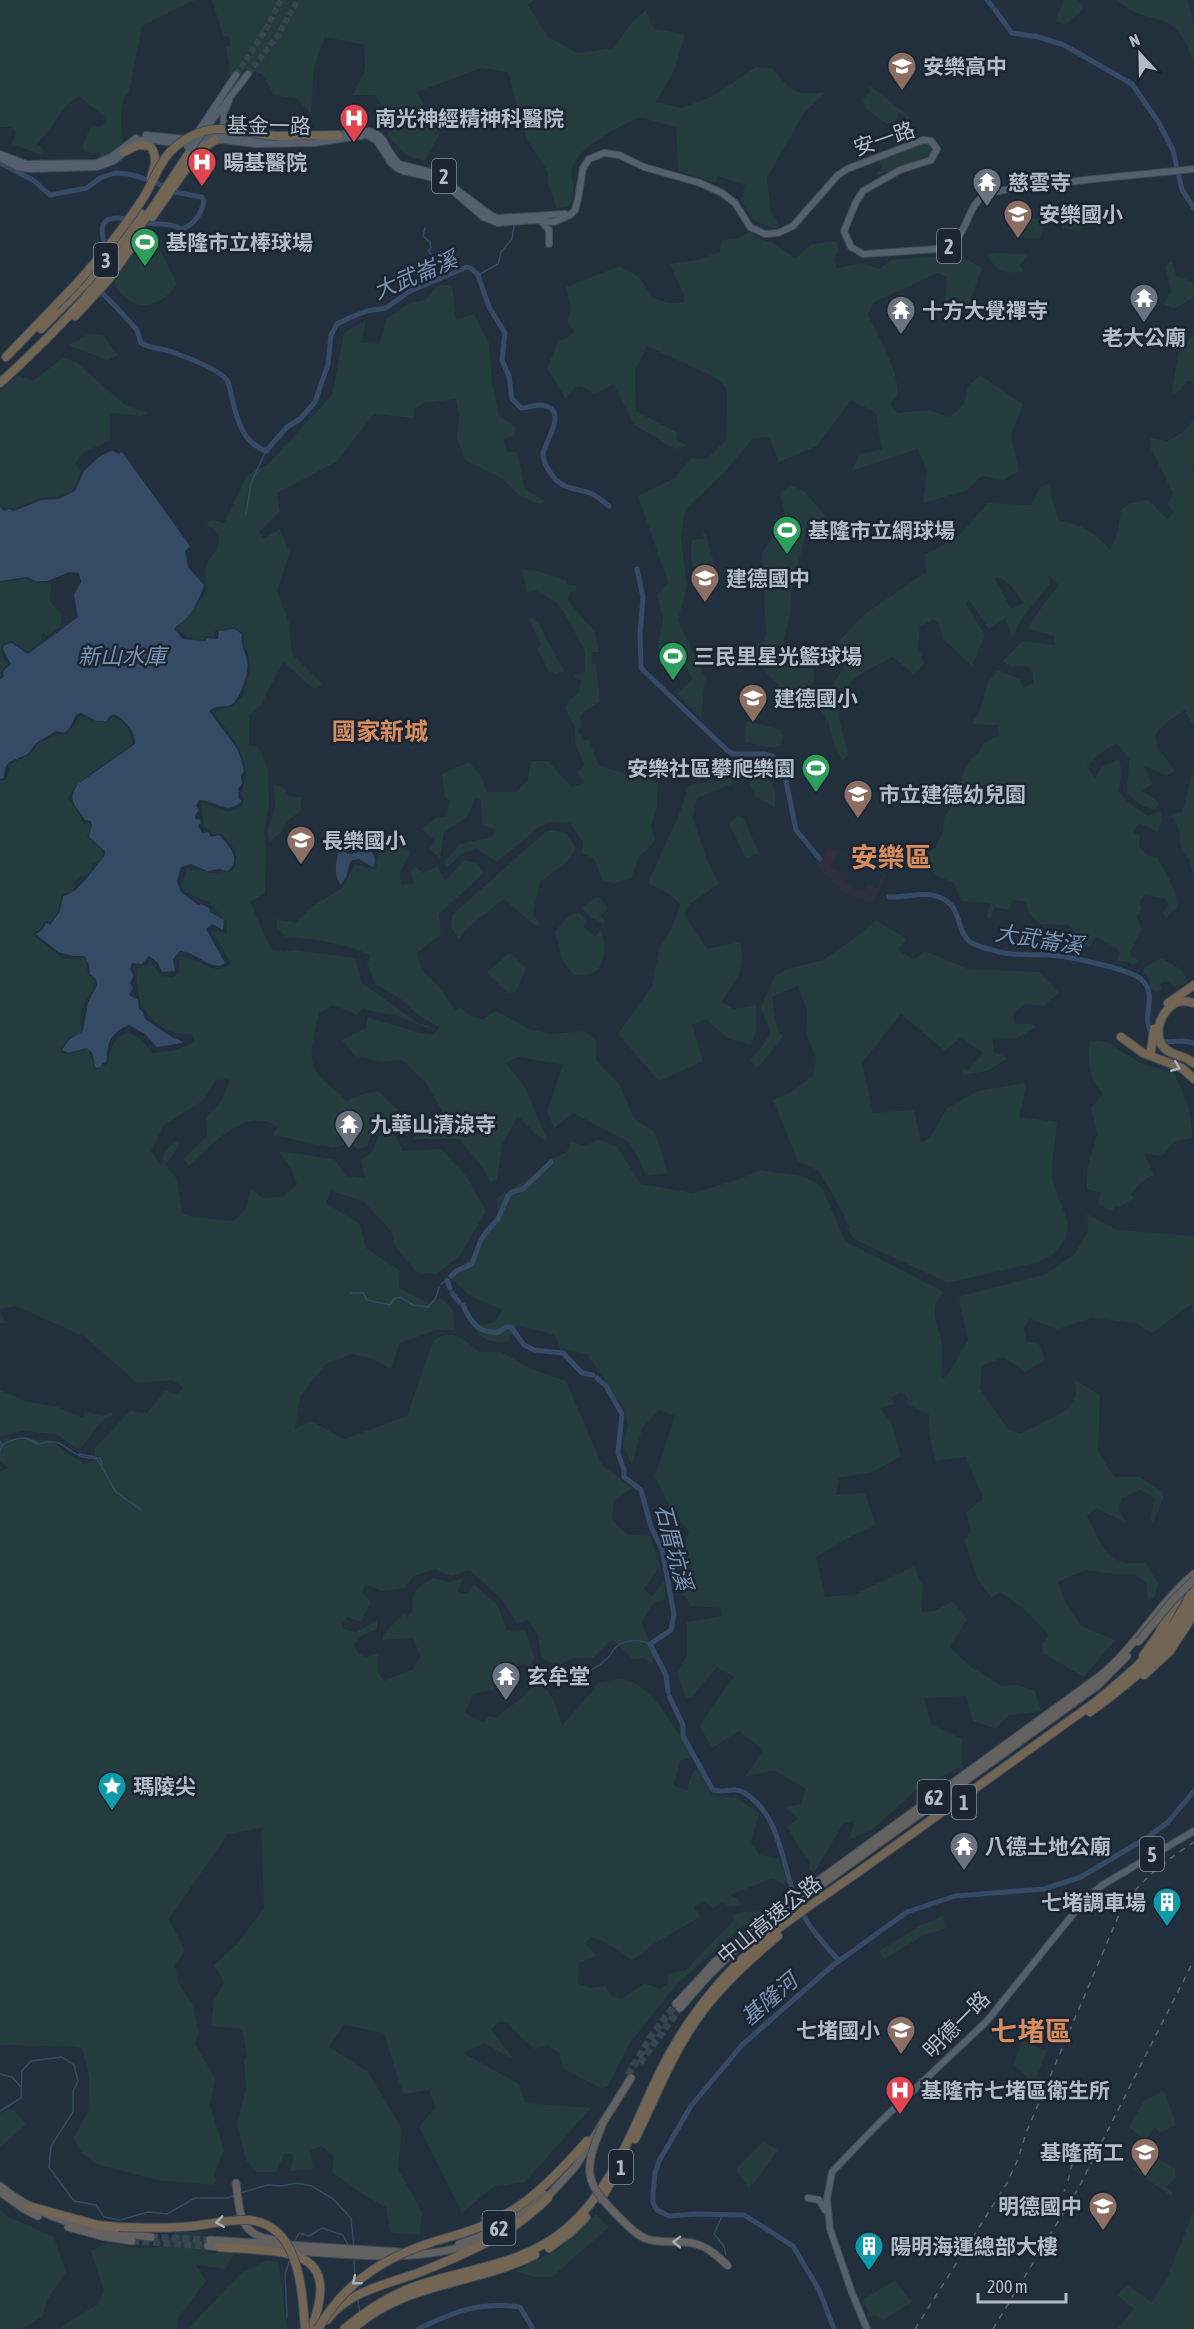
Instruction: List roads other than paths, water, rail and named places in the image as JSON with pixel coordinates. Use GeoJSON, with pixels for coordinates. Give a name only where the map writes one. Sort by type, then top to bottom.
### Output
{"type":"FeatureCollection","features":[{"type":"Feature","properties":{"kind":"highway"},"geometry":{"type":"LineString","coordinates":[[3,359],[84,276],[127,222],[144,198],[161,162],[177,145],[195,134],[213,129],[277,136],[339,137]]}},
{"type":"Feature","properties":{"kind":"highway"},"geometry":{"type":"LineString","coordinates":[[191,151],[215,140]]}},
{"type":"Feature","properties":{"kind":"highway"},"geometry":{"type":"LineString","coordinates":[[20,366],[75,316],[110,279],[186,168],[191,151],[198,141]]}},
{"type":"Feature","properties":{"kind":"highway"},"geometry":{"type":"LineString","coordinates":[[55,306],[141,199],[156,165],[153,150],[144,145],[124,152]]}},
{"type":"Feature","properties":{"kind":"highway","name":"3"},"geometry":{"type":"LineString","coordinates":[[3,359],[44,326],[94,274],[127,236],[191,151]]}},
{"type":"Feature","properties":{"kind":"highway","name":"3"},"geometry":{"type":"LineString","coordinates":[[1,382],[71,314],[117,258],[191,151]]}},
{"type":"Feature","properties":{"kind":"highway"},"geometry":{"type":"LineString","coordinates":[[1151,1051],[1156,1029],[1168,1003],[1194,986]]}},
{"type":"Feature","properties":{"kind":"highway"},"geometry":{"type":"LineString","coordinates":[[1193,1063],[1188,1058],[1172,1053],[1162,1046],[1156,1029],[1166,1011],[1175,1003],[1187,1001],[1194,1003]]}},
{"type":"Feature","properties":{"kind":"highway"},"geometry":{"type":"LineString","coordinates":[[1121,1037],[1143,1053],[1182,1068],[1194,1079]]}},
{"type":"Feature","properties":{"kind":"highway"},"geometry":{"type":"LineString","coordinates":[[1094,1702],[1143,1655],[1182,1588],[1194,1577]]}},
{"type":"Feature","properties":{"kind":"highway","name":"62"},"geometry":{"type":"LineString","coordinates":[[678,2006],[768,1920],[1103,1678],[1194,1577]]}},
{"type":"Feature","properties":{"kind":"highway","name":"中山高速公路"},"geometry":{"type":"LineString","coordinates":[[344,2329],[414,2287],[495,2265],[527,2253],[552,2240],[577,2219],[594,2200],[613,2171],[664,2064],[693,2016],[736,1965],[1094,1702],[1152,1652],[1178,1620],[1194,1586]]}},
{"type":"Feature","properties":{"kind":"highway","name":"中山高速公路"},"geometry":{"type":"LineString","coordinates":[[823,1900],[1130,1681],[1165,1647],[1179,1629],[1194,1600]]}},
{"type":"Feature","properties":{"kind":"highway"},"geometry":{"type":"LineString","coordinates":[[1103,1702],[1120,1693],[1162,1659],[1183,1634],[1194,1614]]}},
{"type":"Feature","properties":{"kind":"highway","name":"62"},"geometry":{"type":"LineString","coordinates":[[219,2247],[209,2243],[423,2255],[474,2244],[514,2224],[548,2198],[575,2167],[585,2145],[602,2126],[630,2076]]}},
{"type":"Feature","properties":{"kind":"highway","name":"62"},"geometry":{"type":"LineString","coordinates":[[382,2253],[436,2249],[456,2245],[491,2232],[521,2214],[558,2182],[624,2086]]}},
{"type":"Feature","properties":{"kind":"highway"},"geometry":{"type":"LineString","coordinates":[[602,2126],[590,2157],[590,2174],[596,2191],[606,2204],[625,2224],[644,2238],[698,2244],[711,2251],[730,2268]]}},
{"type":"Feature","properties":{"kind":"highway"},"geometry":{"type":"LineString","coordinates":[[319,2329],[345,2291],[371,2270],[403,2253],[475,2230],[524,2204],[550,2183],[585,2145]]}},
{"type":"Feature","properties":{"kind":"highway"},"geometry":{"type":"LineString","coordinates":[[236,2183],[244,2223],[250,2232],[259,2237],[382,2253]]}},
{"type":"Feature","properties":{"kind":"highway"},"geometry":{"type":"LineString","coordinates":[[0,2188],[29,2206],[100,2236],[132,2241]]}},
{"type":"Feature","properties":{"kind":"highway"},"geometry":{"type":"LineString","coordinates":[[0,2188],[24,2209],[105,2231],[151,2236]]}},
{"type":"Feature","properties":{"kind":"highway"},"geometry":{"type":"LineString","coordinates":[[319,2329],[340,2306],[354,2296],[440,2264],[480,2246],[514,2228],[548,2198]]}},
{"type":"Feature","properties":{"kind":"highway"},"geometry":{"type":"LineString","coordinates":[[64,2221],[119,2228],[166,2228],[237,2220],[250,2220],[267,2225],[282,2236],[291,2249],[300,2286],[305,2329]]}},
{"type":"Feature","properties":{"kind":"highway"},"geometry":{"type":"LineString","coordinates":[[219,2247],[234,2246],[295,2255],[313,2265],[319,2276],[322,2290],[320,2306],[311,2329]]}},
{"type":"Feature","properties":{"kind":"highway","name":"中山高速公路"},"geometry":{"type":"LineString","coordinates":[[352,2329],[374,2309]]}},
{"type":"Feature","properties":{"kind":"main road"},"geometry":{"type":"LineString","coordinates":[[207,122],[248,74]]}},
{"type":"Feature","properties":{"kind":"main road"},"geometry":{"type":"LineString","coordinates":[[191,151],[236,75]]}},
{"type":"Feature","properties":{"kind":"main road"},"geometry":{"type":"LineString","coordinates":[[215,140],[222,135],[225,109],[237,88]]}},
{"type":"Feature","properties":{"kind":"main road","name":"基金一路"},"geometry":{"type":"LineString","coordinates":[[339,137],[363,130],[376,133],[399,164],[443,176],[485,213],[498,218],[562,214],[571,211],[577,203]]}},
{"type":"Feature","properties":{"kind":"main road","name":"基金一路"},"geometry":{"type":"LineString","coordinates":[[0,154],[26,164],[96,163],[108,160],[128,143],[141,136],[198,141],[222,135],[263,142]]}},
{"type":"Feature","properties":{"kind":"main road","name":"基金一路"},"geometry":{"type":"LineString","coordinates":[[0,158],[25,168],[68,169],[105,165],[118,159],[138,141],[147,139],[174,144],[215,140],[263,142],[364,135],[373,137],[397,168],[440,179],[468,205],[490,221],[498,223],[536,219],[554,222],[573,212],[577,203]]}},
{"type":"Feature","properties":{"kind":"main road","name":"安一路"},"geometry":{"type":"LineString","coordinates":[[577,203],[585,164],[597,155],[609,153],[644,167],[700,183],[722,193],[735,203],[753,229],[769,234],[788,229],[838,175],[847,169],[923,140],[931,141],[937,148],[931,160],[890,174],[867,188],[858,198],[844,231],[849,244],[859,254],[867,255],[949,246],[960,236],[976,202],[994,192],[1079,179],[1194,169]]}},
{"type":"Feature","properties":{"kind":"main road"},"geometry":{"type":"LineString","coordinates":[[536,219],[547,226],[550,236],[549,244]]}},
{"type":"Feature","properties":{"kind":"main road","name":"明德一路"},"geometry":{"type":"LineString","coordinates":[[868,2329],[852,2294],[830,2229],[828,2211],[832,2187],[839,2169],[989,2022],[1088,1901],[1112,1881],[1194,1833]]}},
{"type":"Feature","properties":{"kind":"main road"},"geometry":{"type":"LineString","coordinates":[[808,2198],[819,2200],[828,2211]]}},
{"type":"Feature","properties":{"kind":"water","name":"新山水庫"},"geometry":{"type":"Polygon","coordinates":[[[112,450],[119,454],[122,452],[190,546],[185,551],[188,567],[204,585],[194,608],[186,619],[176,626],[175,630],[183,639],[206,641],[206,638],[218,639],[219,631],[234,629],[242,634],[242,645],[248,665],[238,698],[231,705],[209,711],[238,750],[244,770],[241,776],[242,783],[238,789],[239,799],[242,801],[227,808],[199,800],[196,806],[199,810],[195,815],[195,819],[200,820],[201,823],[198,825],[202,833],[208,832],[211,837],[219,835],[227,843],[233,853],[234,862],[227,871],[220,869],[207,871],[191,864],[181,867],[177,881],[181,892],[198,905],[209,908],[210,912],[224,920],[223,930],[212,924],[206,929],[225,963],[209,964],[192,954],[180,951],[173,959],[175,971],[162,972],[158,963],[149,956],[142,964],[132,963],[130,969],[134,976],[130,983],[133,988],[129,995],[138,1000],[139,1009],[143,1012],[145,1019],[183,1043],[157,1047],[145,1034],[129,1025],[111,1038],[107,1061],[97,1068],[93,1054],[87,1048],[68,1053],[62,1050],[69,1040],[83,1031],[88,1003],[97,985],[96,979],[90,974],[85,956],[58,952],[36,934],[46,923],[50,925],[59,913],[63,896],[81,885],[104,857],[105,851],[89,837],[91,821],[85,820],[74,803],[74,790],[78,784],[135,744],[135,740],[130,728],[116,715],[111,715],[106,721],[96,721],[81,713],[76,715],[69,729],[64,733],[56,731],[36,743],[28,754],[9,762],[5,768],[4,778],[0,779],[0,679],[4,677],[3,671],[11,664],[3,649],[4,645],[12,643],[28,654],[78,617],[74,595],[81,582],[79,573],[70,572],[47,581],[36,581],[27,577],[0,581],[0,507],[4,511],[9,509],[14,511],[41,500],[59,499],[75,491],[84,471],[99,457],[112,450]]]}},
{"type":"Feature","properties":{"kind":"water"},"geometry":{"type":"Polygon","coordinates":[[[367,846],[375,858],[373,867],[359,859],[352,860],[347,876],[340,884],[336,862],[340,849],[345,849],[347,854],[356,853],[367,846]]]}},
{"type":"Feature","properties":{"kind":"waterway"},"geometry":{"type":"LineString","coordinates":[[987,0],[992,6]]}},
{"type":"Feature","properties":{"kind":"waterway"},"geometry":{"type":"LineString","coordinates":[[995,10],[1012,33],[1032,36]]}},
{"type":"Feature","properties":{"kind":"waterway"},"geometry":{"type":"LineString","coordinates":[[1035,36],[1061,44]]}},
{"type":"Feature","properties":{"kind":"waterway"},"geometry":{"type":"LineString","coordinates":[[1064,45],[1132,84],[1159,123],[1173,150],[1182,190],[1194,208]]}},
{"type":"Feature","properties":{"kind":"waterway","name":"大武崙溪"},"geometry":{"type":"LineString","coordinates":[[0,163],[33,180],[50,195],[87,188],[100,178],[115,173],[129,174],[155,182],[174,192],[202,197],[204,201],[197,218],[182,229],[171,225],[140,222]]}},
{"type":"Feature","properties":{"kind":"waterway","name":"大武崙溪"},"geometry":{"type":"LineString","coordinates":[[108,251],[102,234],[104,223],[113,218],[131,220]]}},
{"type":"Feature","properties":{"kind":"waterway"},"geometry":{"type":"LineString","coordinates":[[478,275],[498,264],[501,252],[512,239],[514,225]]}},
{"type":"Feature","properties":{"kind":"waterway"},"geometry":{"type":"LineString","coordinates":[[425,228],[423,236],[430,242],[431,248],[428,251],[450,273]]}},
{"type":"Feature","properties":{"kind":"waterway","name":"大武崙溪"},"geometry":{"type":"LineString","coordinates":[[91,281],[88,284],[90,288],[103,294],[117,308],[137,330],[141,343],[193,360],[223,376],[229,384],[236,414],[246,437],[266,451],[287,427],[300,419],[315,402],[328,364],[331,335],[337,324],[367,311],[386,308],[410,291],[467,267],[472,269],[478,275],[489,307],[505,333],[502,360],[509,376],[512,399],[521,408],[540,405],[549,407],[554,412],[554,427],[543,455],[550,472],[563,485],[590,493],[609,506]]}},
{"type":"Feature","properties":{"kind":"waterway"},"geometry":{"type":"LineString","coordinates":[[246,515],[251,483],[266,451]]}},
{"type":"Feature","properties":{"kind":"waterway","name":"大武崙溪"},"geometry":{"type":"LineString","coordinates":[[637,569],[643,597],[640,634],[641,667],[728,751],[733,754],[764,754],[778,761],[784,771],[796,830],[820,859]]}},
{"type":"Feature","properties":{"kind":"waterway","name":"大武崙溪"},"geometry":{"type":"LineString","coordinates":[[889,897],[933,895],[947,901],[952,906],[965,936],[979,946],[1006,953],[1052,955],[1077,959],[1137,976],[1142,980],[1149,995],[1148,1018],[1153,1034],[1161,1042],[1194,1043]]}},
{"type":"Feature","properties":{"kind":"waterway","name":"石厝坑溪"},"geometry":{"type":"LineString","coordinates":[[451,1276],[456,1271],[472,1264],[480,1242],[498,1219],[508,1196],[512,1192],[523,1189],[551,1162]]}},
{"type":"Feature","properties":{"kind":"waterway","name":"石厝坑溪"},"geometry":{"type":"LineString","coordinates":[[447,1280],[450,1288]]}},
{"type":"Feature","properties":{"kind":"waterway"},"geometry":{"type":"LineString","coordinates":[[441,1284],[446,1281]]}},
{"type":"Feature","properties":{"kind":"waterway"},"geometry":{"type":"LineString","coordinates":[[351,1293],[363,1293],[367,1300],[390,1305],[394,1299],[400,1297],[413,1305],[428,1307],[436,1298],[439,1287]]}},
{"type":"Feature","properties":{"kind":"waterway","name":"石厝坑溪"},"geometry":{"type":"LineString","coordinates":[[452,1293],[459,1302]]}},
{"type":"Feature","properties":{"kind":"waterway","name":"石厝坑溪"},"geometry":{"type":"LineString","coordinates":[[463,1305],[472,1322],[481,1329],[499,1332],[506,1327],[511,1327],[524,1345],[534,1350],[563,1353],[582,1373],[593,1375]]}},
{"type":"Feature","properties":{"kind":"waterway","name":"石厝坑溪"},"geometry":{"type":"LineString","coordinates":[[597,1378],[606,1386],[622,1414],[618,1453],[624,1477],[641,1490],[651,1527],[662,1549],[674,1614],[671,1630],[650,1644],[666,1675],[668,1692]]}},
{"type":"Feature","properties":{"kind":"waterway"},"geometry":{"type":"LineString","coordinates":[[2,1445],[21,1438],[30,1439],[39,1444],[53,1442],[83,1457],[97,1459],[116,1492],[140,1509]]}},
{"type":"Feature","properties":{"kind":"waterway"},"geometry":{"type":"LineString","coordinates":[[25,1438],[37,1444]]}},
{"type":"Feature","properties":{"kind":"waterway"},"geometry":{"type":"LineString","coordinates":[[0,1441],[2,1445],[0,1451]]}},
{"type":"Feature","properties":{"kind":"waterway"},"geometry":{"type":"LineString","coordinates":[[79,1454],[100,1458],[102,1465]]}},
{"type":"Feature","properties":{"kind":"waterway"},"geometry":{"type":"LineString","coordinates":[[580,1676],[603,1663],[622,1643],[637,1641],[651,1645]]}},
{"type":"Feature","properties":{"kind":"waterway","name":"石厝坑溪"},"geometry":{"type":"LineString","coordinates":[[669,1696],[683,1725],[683,1736],[713,1790],[743,1792],[767,1815],[780,1845],[800,1909],[813,1930],[839,1961]]}},
{"type":"Feature","properties":{"kind":"waterway","name":"基隆河"},"geometry":{"type":"LineString","coordinates":[[834,2329],[819,2290],[793,2246],[744,2215],[669,2216],[657,2210],[653,2203],[655,2173],[659,2161],[691,2106],[742,2045],[832,1966],[907,1912],[955,1896],[1044,1889],[1081,1877],[1148,1837],[1168,1822],[1194,1791]]}},
{"type":"Feature","properties":{"kind":"waterway"},"geometry":{"type":"LineString","coordinates":[[0,2111],[21,2098],[22,2071],[31,2061],[62,2057],[74,2065],[78,2081],[73,2091],[73,2112],[51,2146],[49,2167],[74,2201],[96,2205],[104,2217],[120,2220],[148,2212],[167,2214],[195,2198],[227,2198],[236,2195]]}},
{"type":"Feature","properties":{"kind":"waterway"},"geometry":{"type":"LineString","coordinates":[[0,2074],[12,2077],[21,2087]]}},
{"type":"Feature","properties":{"kind":"waterway"},"geometry":{"type":"LineString","coordinates":[[240,2193],[267,2185],[281,2186],[297,2183],[312,2186],[333,2199],[351,2218],[354,2248]]}},
{"type":"Feature","properties":{"kind":"waterway"},"geometry":{"type":"LineString","coordinates":[[723,2214],[714,2234],[724,2246],[726,2255]]}},
{"type":"Feature","properties":{"kind":"waterway"},"geometry":{"type":"LineString","coordinates":[[294,2242],[299,2233],[309,2236],[322,2228],[343,2235],[349,2247]]}},
{"type":"Feature","properties":{"kind":"waterway"},"geometry":{"type":"LineString","coordinates":[[354,2258],[355,2280]]}},
{"type":"Feature","properties":{"kind":"waterway"},"geometry":{"type":"LineString","coordinates":[[287,2317],[285,2274],[290,2259]]}},
{"type":"Feature","properties":{"kind":"waterway"},"geometry":{"type":"LineString","coordinates":[[358,2300],[360,2313]]}},
{"type":"Feature","properties":{"kind":"waterway","name":"基隆河"},"geometry":{"type":"LineString","coordinates":[[418,2329],[467,2309],[492,2306],[520,2307],[533,2329]]}},
{"type":"Feature","properties":{"kind":"tunnel"},"geometry":{"type":"LineString","coordinates":[[236,75],[266,29],[281,0]]}},
{"type":"Feature","properties":{"kind":"tunnel"},"geometry":{"type":"LineString","coordinates":[[248,74],[278,35],[298,0]]}},
{"type":"Feature","properties":{"kind":"tunnel"},"geometry":{"type":"LineString","coordinates":[[628,2075],[652,2035],[676,2004]]}},
{"type":"Feature","properties":{"kind":"tunnel"},"geometry":{"type":"LineString","coordinates":[[640,2063],[680,2008]]}},
{"type":"Feature","properties":{"kind":"tunnel"},"geometry":{"type":"LineString","coordinates":[[151,2237],[210,2240]]}},
{"type":"Feature","properties":{"kind":"tunnel"},"geometry":{"type":"LineString","coordinates":[[132,2241],[208,2246]]}},
{"type":"Feature","properties":{"kind":"railway"},"geometry":{"type":"LineString","coordinates":[[915,2329],[1007,2183],[1121,1910],[1153,1872],[1194,1842]]}},
{"type":"Feature","properties":{"kind":"railway"},"geometry":{"type":"LineString","coordinates":[[993,2329],[1079,2187],[1194,1960]]}},
{"type":"Feature","properties":{"kind":"railway"},"geometry":{"type":"LineString","coordinates":[[1068,2181],[1073,2160]]}},
{"type":"Feature","properties":{"kind":"railway"},"geometry":{"type":"LineString","coordinates":[[1056,2214],[1065,2189]]}},
{"type":"Feature","properties":{"kind":"place","name":"安樂高中"},"geometry":{"type":"Point","coordinates":[902,92]}},
{"type":"Feature","properties":{"kind":"place","name":"南光神經精神科醫院"},"geometry":{"type":"Point","coordinates":[354,144]}},
{"type":"Feature","properties":{"kind":"place","name":"暘基醫院"},"geometry":{"type":"Point","coordinates":[202,188]}},
{"type":"Feature","properties":{"kind":"place","name":"慈雲寺"},"geometry":{"type":"Point","coordinates":[987,208]}},
{"type":"Feature","properties":{"kind":"place","name":"安樂國小"},"geometry":{"type":"Point","coordinates":[1018,240]}},
{"type":"Feature","properties":{"kind":"place","name":"基隆市立棒球場"},"geometry":{"type":"Point","coordinates":[145,268]}},
{"type":"Feature","properties":{"kind":"place","name":"老大公廟"},"geometry":{"type":"Point","coordinates":[1144,324]}},
{"type":"Feature","properties":{"kind":"place","name":"十方大覺禪寺"},"geometry":{"type":"Point","coordinates":[901,336]}},
{"type":"Feature","properties":{"kind":"place","name":"基隆市立網球場"},"geometry":{"type":"Point","coordinates":[787,556]}},
{"type":"Feature","properties":{"kind":"place","name":"建德國中"},"geometry":{"type":"Point","coordinates":[705,604]}},
{"type":"Feature","properties":{"kind":"place","name":"三民里星光籃球場"},"geometry":{"type":"Point","coordinates":[673,682]}},
{"type":"Feature","properties":{"kind":"place","name":"建德國小"},"geometry":{"type":"Point","coordinates":[753,724]}},
{"type":"Feature","properties":{"kind":"place","name":"安樂社區攀爬樂園"},"geometry":{"type":"Point","coordinates":[816,794]}},
{"type":"Feature","properties":{"kind":"place","name":"市立建德幼兒園"},"geometry":{"type":"Point","coordinates":[858,820]}},
{"type":"Feature","properties":{"kind":"place","name":"長樂國小"},"geometry":{"type":"Point","coordinates":[301,866]}},
{"type":"Feature","properties":{"kind":"place","name":"九華山清湶寺"},"geometry":{"type":"Point","coordinates":[349,1150]}},
{"type":"Feature","properties":{"kind":"place","name":"玄牟堂"},"geometry":{"type":"Point","coordinates":[506,1702]}},
{"type":"Feature","properties":{"kind":"place","name":"瑪陵尖"},"geometry":{"type":"Point","coordinates":[112,1812]}},
{"type":"Feature","properties":{"kind":"place","name":"八德土地公廟"},"geometry":{"type":"Point","coordinates":[964,1872]}},
{"type":"Feature","properties":{"kind":"place","name":"七堵調車場"},"geometry":{"type":"Point","coordinates":[1167,1928]}},
{"type":"Feature","properties":{"kind":"place","name":"七堵國小"},"geometry":{"type":"Point","coordinates":[901,2056]}},
{"type":"Feature","properties":{"kind":"place","name":"基隆市七堵區衛生所"},"geometry":{"type":"Point","coordinates":[900,2116]}},
{"type":"Feature","properties":{"kind":"place","name":"基隆商工"},"geometry":{"type":"Point","coordinates":[1145,2178]}},
{"type":"Feature","properties":{"kind":"place","name":"明德國中"},"geometry":{"type":"Point","coordinates":[1103,2232]}},
{"type":"Feature","properties":{"kind":"place","name":"陽明海運總部大樓"},"geometry":{"type":"Point","coordinates":[869,2272]}},
{"type":"Feature","properties":{"kind":"district","name":"國家新城"},"geometry":{"type":"Point","coordinates":[380,731]}},
{"type":"Feature","properties":{"kind":"district","name":"安樂區"},"geometry":{"type":"Point","coordinates":[891,857]}},
{"type":"Feature","properties":{"kind":"district","name":"七堵區"},"geometry":{"type":"Point","coordinates":[1031,2031]}}]}
